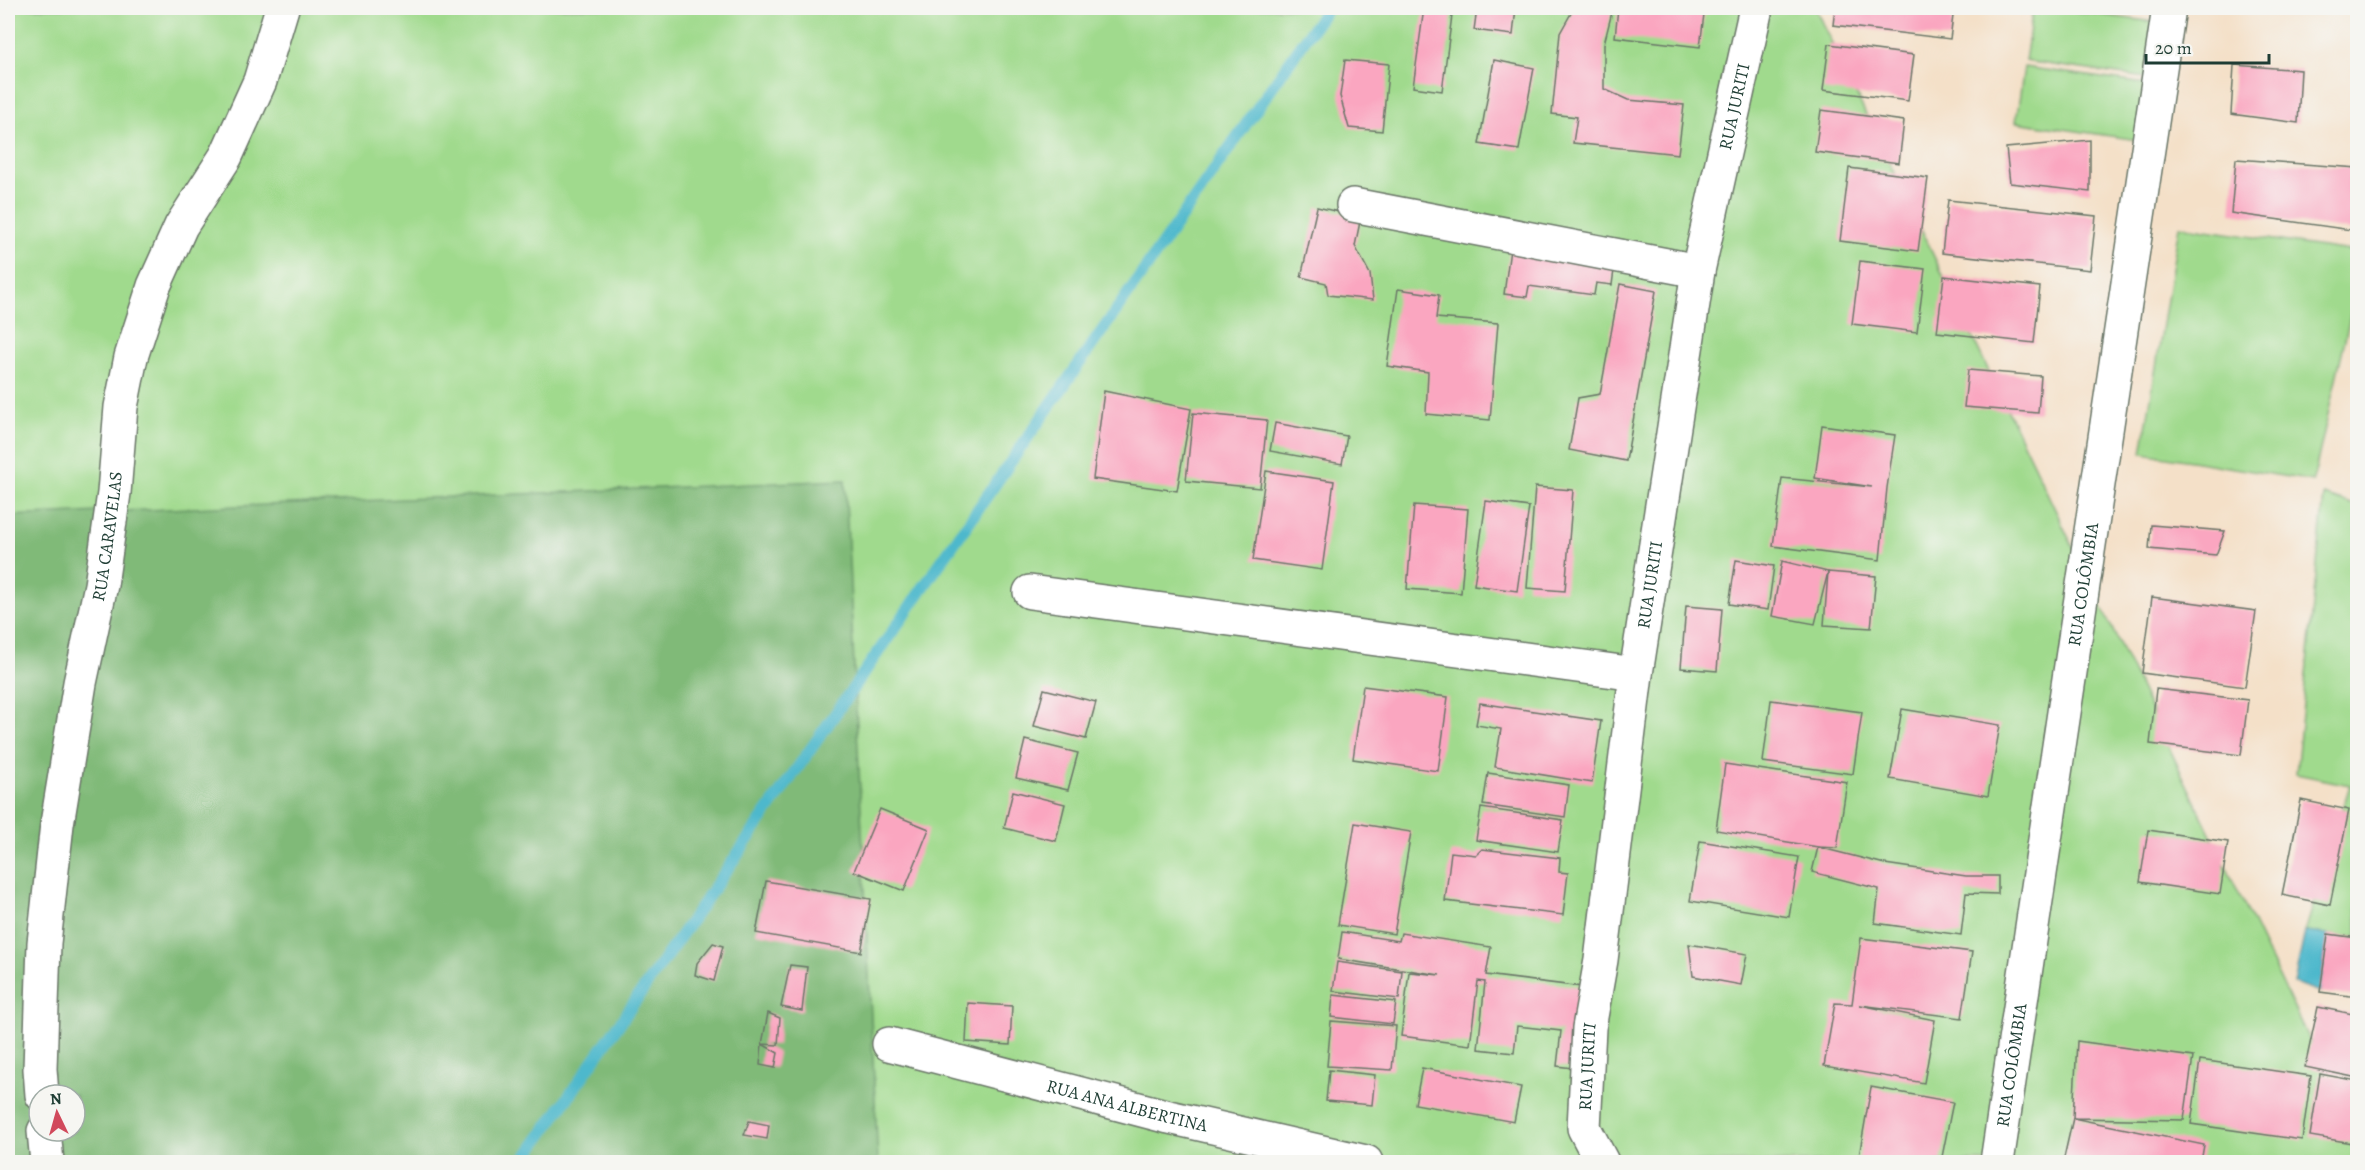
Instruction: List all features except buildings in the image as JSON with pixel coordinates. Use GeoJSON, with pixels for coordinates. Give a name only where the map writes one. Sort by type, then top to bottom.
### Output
{"type":"FeatureCollection","features":[{"type":"Feature","properties":{"kind":"street","name":"RUA CARAVELAS"},"geometry":{"type":"LineString","coordinates":[[41,1083],[44,943],[57,824],[80,683],[101,585],[114,493],[121,406],[131,357],[154,286],[181,226],[226,156],[260,81],[282,8]]}},
{"type":"Feature","properties":{"kind":"street","name":"RUA JURITI"},"geometry":{"type":"LineString","coordinates":[[1602,1162],[1584,1128],[1589,1028],[1601,960],[1635,674],[1698,271],[1756,8]]}},
{"type":"Feature","properties":{"kind":"street","name":"RUA COLÔMBIA"},"geometry":{"type":"LineString","coordinates":[[1997,1162],[2169,8]]}},
{"type":"Feature","properties":{"kind":"street"},"geometry":{"type":"LineString","coordinates":[[1353,205],[1698,271]]}},
{"type":"Feature","properties":{"kind":"street"},"geometry":{"type":"LineString","coordinates":[[1029,592],[1635,674]]}},
{"type":"Feature","properties":{"kind":"street","name":"RUA ANA ALBERTINA"},"geometry":{"type":"LineString","coordinates":[[889,1044],[1169,1117],[1366,1162]]}},
{"type":"Feature","properties":{"kind":"street"},"geometry":{"type":"LineString","coordinates":[[45,1143],[47,1162]]}},
{"type":"Feature","properties":{"kind":"green space"},"geometry":{"type":"Polygon","coordinates":[[[8,8],[1815,8],[2357,1140],[2357,1162],[8,1162],[8,8]]]}},
{"type":"Feature","properties":{"kind":"green space"},"geometry":{"type":"Polygon","coordinates":[[[2033,8],[2052,8],[2161,23],[2153,79],[2025,61],[2033,8]]]}},
{"type":"Feature","properties":{"kind":"green space"},"geometry":{"type":"Polygon","coordinates":[[[2024,67],[2152,85],[2144,141],[2016,122],[2024,67]]]}},
{"type":"Feature","properties":{"kind":"green space"},"geometry":{"type":"Polygon","coordinates":[[[2179,226],[2357,252],[2357,286],[2313,481],[2142,453],[2179,226]]]}},
{"type":"Feature","properties":{"kind":"green space"},"geometry":{"type":"Polygon","coordinates":[[[845,480],[878,1162],[8,1162],[8,516],[845,480]]]}},
{"type":"Feature","properties":{"kind":"green space"},"geometry":{"type":"Polygon","coordinates":[[[2324,495],[2357,506],[2357,938],[2305,932],[2350,785],[2296,774],[2324,495]]]}},
{"type":"Feature","properties":{"kind":"water"},"geometry":{"type":"Polygon","coordinates":[[[2305,932],[2328,934],[2320,992],[2294,983],[2305,932]]]}},
{"type":"Feature","properties":{"kind":"waterway"},"geometry":{"type":"LineString","coordinates":[[523,1162],[1327,8]]}}]}
